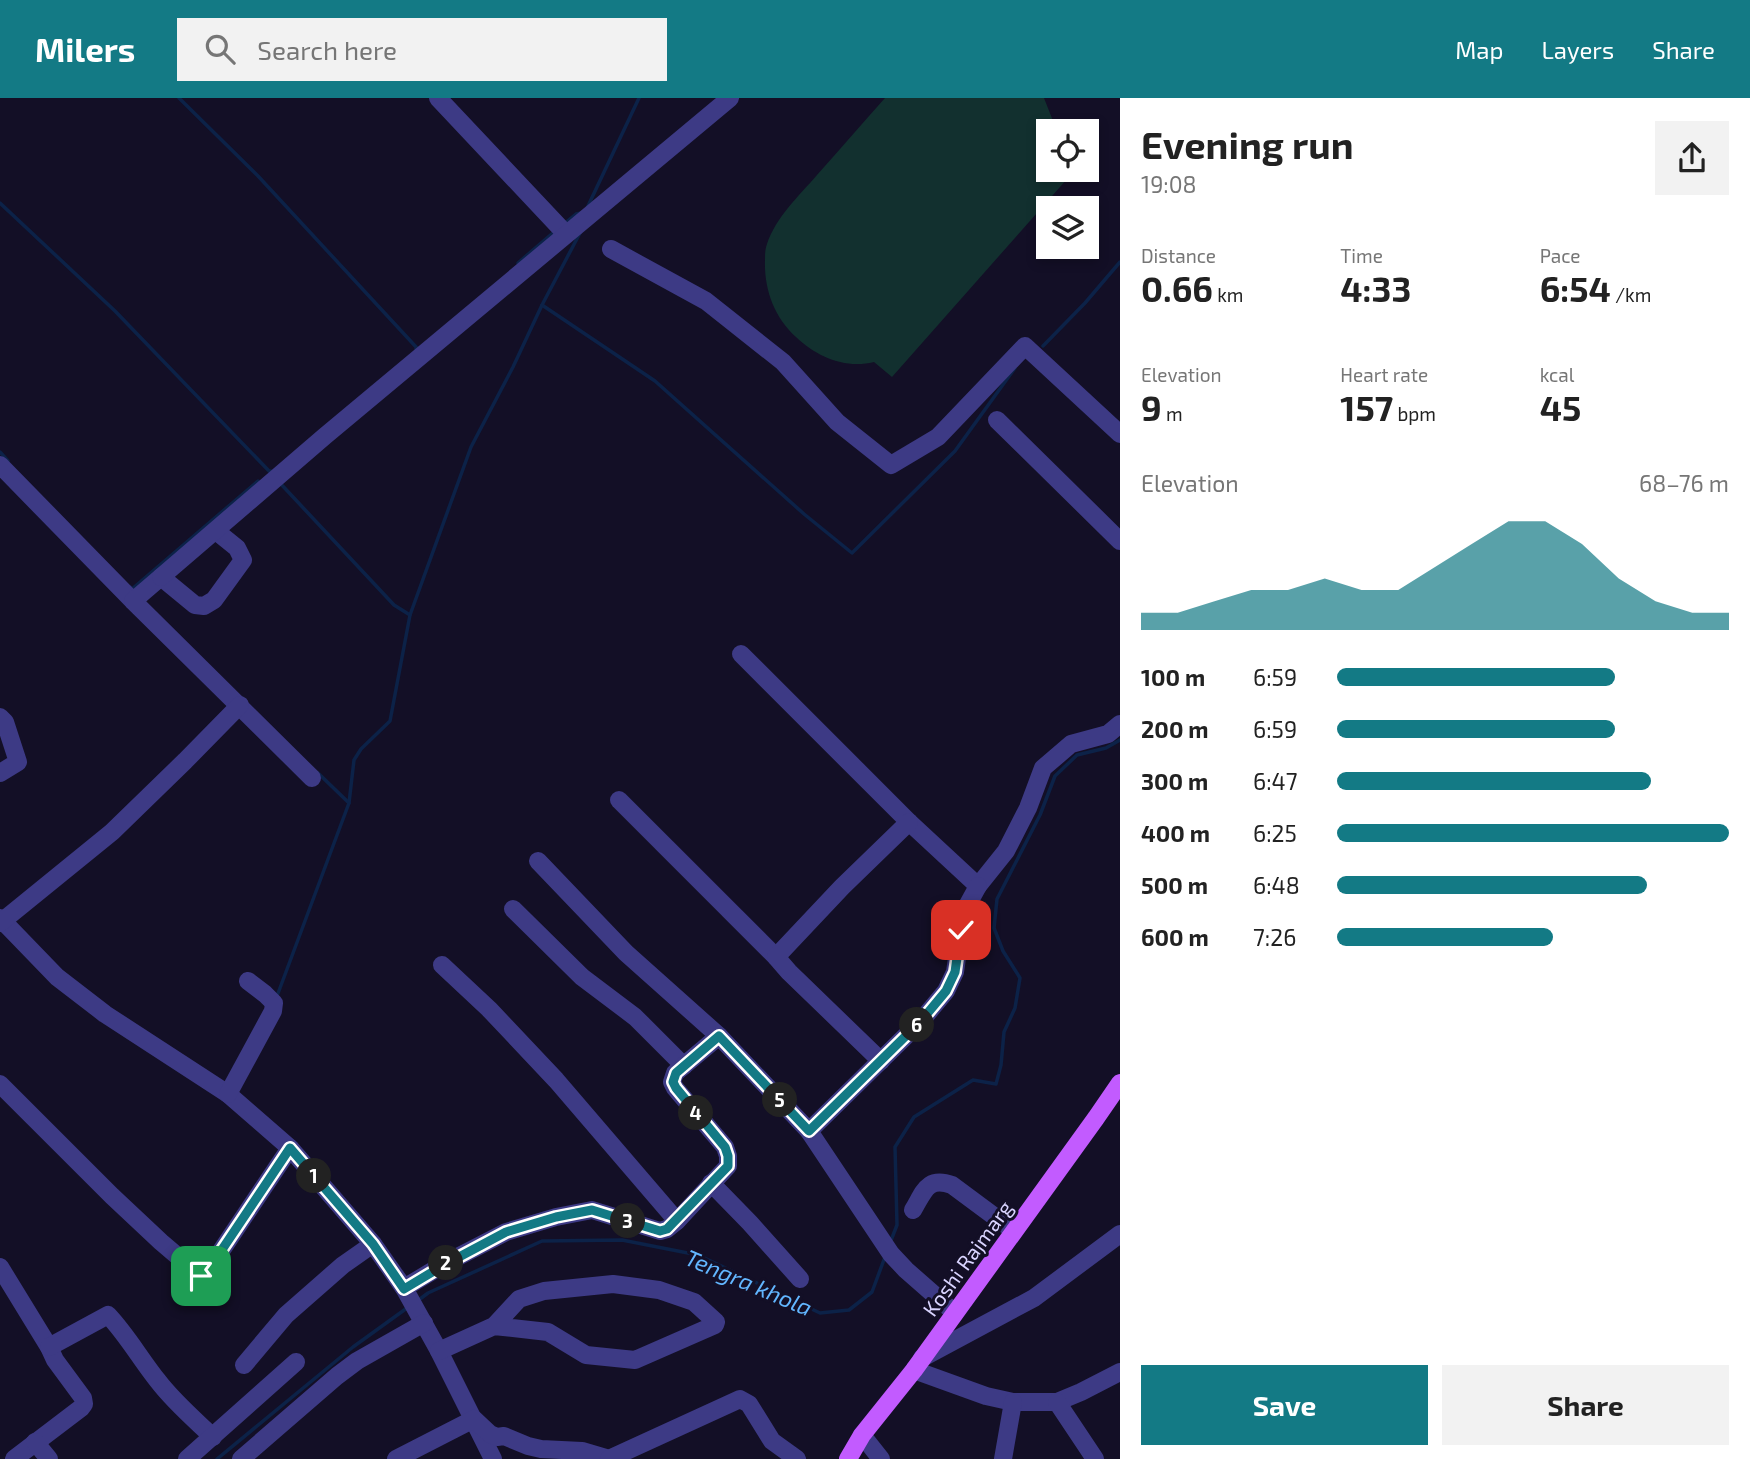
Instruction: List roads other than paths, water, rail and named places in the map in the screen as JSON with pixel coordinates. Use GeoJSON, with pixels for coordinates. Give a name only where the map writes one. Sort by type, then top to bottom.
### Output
{"type":"FeatureCollection","features":[{"type":"Feature","properties":{"kind":"main road","name":"Koshi Rajmarg"},"geometry":{"type":"LineString","coordinates":[[848,1459],[862,1435],[918,1364],[1120,1083]]}},
{"type":"Feature","properties":{"kind":"street"},"geometry":{"type":"LineString","coordinates":[[438,98],[566,234]]}},
{"type":"Feature","properties":{"kind":"street"},"geometry":{"type":"LineString","coordinates":[[133,601],[730,98]]}},
{"type":"Feature","properties":{"kind":"street"},"geometry":{"type":"LineString","coordinates":[[611,250],[706,301],[783,362],[837,422],[891,465],[938,438],[1025,346],[1120,434]]}},
{"type":"Feature","properties":{"kind":"street"},"geometry":{"type":"LineString","coordinates":[[997,420],[1120,541]]}},
{"type":"Feature","properties":{"kind":"street"},"geometry":{"type":"LineString","coordinates":[[0,465],[312,778]]}},
{"type":"Feature","properties":{"kind":"street"},"geometry":{"type":"LineString","coordinates":[[161,577],[195,605],[204,606],[214,600],[243,560],[237,548],[216,531]]}},
{"type":"Feature","properties":{"kind":"street"},"geometry":{"type":"LineString","coordinates":[[741,654],[909,822],[978,886]]}},
{"type":"Feature","properties":{"kind":"street"},"geometry":{"type":"LineString","coordinates":[[240,705],[112,832],[1,921],[57,977],[105,1014],[228,1094],[290,1148],[373,1244],[405,1291],[439,1351],[493,1459]]}},
{"type":"Feature","properties":{"kind":"street"},"geometry":{"type":"LineString","coordinates":[[0,717],[5,722],[18,762],[0,773]]}},
{"type":"Feature","properties":{"kind":"street"},"geometry":{"type":"LineString","coordinates":[[809,1131],[921,1021],[946,991],[955,972],[967,906],[978,886],[1006,851],[1028,808],[1043,768],[1071,744],[1108,734],[1120,724]]}},
{"type":"Feature","properties":{"kind":"street"},"geometry":{"type":"LineString","coordinates":[[619,800],[881,1061]]}},
{"type":"Feature","properties":{"kind":"street"},"geometry":{"type":"LineString","coordinates":[[776,957],[842,887],[909,822]]}},
{"type":"Feature","properties":{"kind":"street"},"geometry":{"type":"LineString","coordinates":[[538,861],[626,953],[719,1036],[809,1131],[887,1248],[905,1270],[955,1313]]}},
{"type":"Feature","properties":{"kind":"street"},"geometry":{"type":"LineString","coordinates":[[513,909],[582,977],[635,1017],[684,1066]]}},
{"type":"Feature","properties":{"kind":"street"},"geometry":{"type":"LineString","coordinates":[[442,965],[489,1009],[555,1080],[677,1221]]}},
{"type":"Feature","properties":{"kind":"street"},"geometry":{"type":"LineString","coordinates":[[228,1094],[273,1011],[274,1003],[248,981]]}},
{"type":"Feature","properties":{"kind":"street"},"geometry":{"type":"LineString","coordinates":[[405,1291],[444,1265],[506,1232],[556,1217],[592,1210],[660,1231],[677,1221],[728,1166],[725,1147],[673,1082],[676,1073],[719,1036]]}},
{"type":"Feature","properties":{"kind":"street"},"geometry":{"type":"LineString","coordinates":[[0,1084],[160,1242],[201,1276],[205,1275],[290,1148]]}},
{"type":"Feature","properties":{"kind":"street"},"geometry":{"type":"LineString","coordinates":[[711,1183],[800,1279]]}},
{"type":"Feature","properties":{"kind":"street"},"geometry":{"type":"LineString","coordinates":[[913,1210],[928,1185],[944,1183],[952,1185],[1014,1231]]}},
{"type":"Feature","properties":{"kind":"street"},"geometry":{"type":"LineString","coordinates":[[918,1364],[1034,1297],[1120,1234]]}},
{"type":"Feature","properties":{"kind":"street"},"geometry":{"type":"LineString","coordinates":[[244,1365],[286,1315],[343,1265],[373,1244]]}},
{"type":"Feature","properties":{"kind":"street"},"geometry":{"type":"LineString","coordinates":[[0,1267],[55,1360],[83,1398],[81,1408],[14,1459]]}},
{"type":"Feature","properties":{"kind":"street"},"geometry":{"type":"LineString","coordinates":[[439,1351],[494,1326],[519,1299],[544,1291],[613,1284],[659,1290],[694,1302],[716,1322],[715,1325],[635,1360],[586,1355],[548,1332],[494,1326]]}},
{"type":"Feature","properties":{"kind":"street"},"geometry":{"type":"LineString","coordinates":[[49,1347],[108,1315],[158,1381],[213,1437]]}},
{"type":"Feature","properties":{"kind":"street"},"geometry":{"type":"LineString","coordinates":[[241,1459],[347,1368],[408,1331],[422,1319]]}},
{"type":"Feature","properties":{"kind":"street"},"geometry":{"type":"LineString","coordinates":[[187,1459],[296,1362]]}},
{"type":"Feature","properties":{"kind":"street"},"geometry":{"type":"LineString","coordinates":[[918,1364],[986,1396],[1013,1402],[1057,1402],[1120,1372]]}},
{"type":"Feature","properties":{"kind":"street"},"geometry":{"type":"LineString","coordinates":[[474,1419],[497,1437],[504,1436],[541,1449],[582,1451],[609,1459],[740,1399],[749,1404],[772,1441],[797,1459]]}},
{"type":"Feature","properties":{"kind":"street"},"geometry":{"type":"LineString","coordinates":[[1003,1459],[1013,1402]]}},
{"type":"Feature","properties":{"kind":"street"},"geometry":{"type":"LineString","coordinates":[[1057,1402],[1095,1459]]}},
{"type":"Feature","properties":{"kind":"street"},"geometry":{"type":"LineString","coordinates":[[396,1459],[474,1419]]}},
{"type":"Feature","properties":{"kind":"street"},"geometry":{"type":"LineString","coordinates":[[862,1435],[881,1459]]}},
{"type":"Feature","properties":{"kind":"street"},"geometry":{"type":"LineString","coordinates":[[35,1442],[49,1459]]}},
{"type":"Feature","properties":{"kind":"waterway"},"geometry":{"type":"LineString","coordinates":[[179,98],[258,176],[416,349]]}},
{"type":"Feature","properties":{"kind":"waterway"},"geometry":{"type":"LineString","coordinates":[[588,206],[639,98]]}},
{"type":"Feature","properties":{"kind":"waterway"},"geometry":{"type":"LineString","coordinates":[[0,203],[115,311],[271,471]]}},
{"type":"Feature","properties":{"kind":"waterway"},"geometry":{"type":"LineString","coordinates":[[564,224],[581,213]]}},
{"type":"Feature","properties":{"kind":"waterway"},"geometry":{"type":"LineString","coordinates":[[518,263],[554,232]]}},
{"type":"Feature","properties":{"kind":"waterway"},"geometry":{"type":"LineString","coordinates":[[277,996],[349,803],[354,760],[361,749],[390,721],[410,615],[471,447],[580,233]]}},
{"type":"Feature","properties":{"kind":"waterway"},"geometry":{"type":"LineString","coordinates":[[1043,346],[1120,262]]}},
{"type":"Feature","properties":{"kind":"waterway"},"geometry":{"type":"LineString","coordinates":[[542,305],[655,381],[804,514],[852,553],[955,451],[1015,368]]}},
{"type":"Feature","properties":{"kind":"waterway"},"geometry":{"type":"LineString","coordinates":[[0,452],[8,461]]}},
{"type":"Feature","properties":{"kind":"waterway"},"geometry":{"type":"LineString","coordinates":[[130,587],[132,589],[258,481]]}},
{"type":"Feature","properties":{"kind":"waterway"},"geometry":{"type":"LineString","coordinates":[[279,482],[394,605],[410,615]]}},
{"type":"Feature","properties":{"kind":"waterway","name":"Tengra khola"},"geometry":{"type":"LineString","coordinates":[[890,1243],[897,1225],[895,1147],[914,1117],[973,1080],[996,1084],[1004,1032],[1015,1008],[1020,978],[1003,951],[994,928],[997,899],[1040,815],[1055,776],[1077,755],[1106,748],[1120,740]]}},
{"type":"Feature","properties":{"kind":"waterway"},"geometry":{"type":"LineString","coordinates":[[318,773],[349,803]]}},
{"type":"Feature","properties":{"kind":"waterway","name":"Tengra khola"},"geometry":{"type":"LineString","coordinates":[[416,1302],[428,1293],[542,1241],[622,1240],[698,1255],[820,1313],[849,1310],[872,1292],[885,1257]]}},
{"type":"Feature","properties":{"kind":"waterway","name":"Tengra khola"},"geometry":{"type":"LineString","coordinates":[[217,1459],[353,1347],[407,1308]]}}]}
